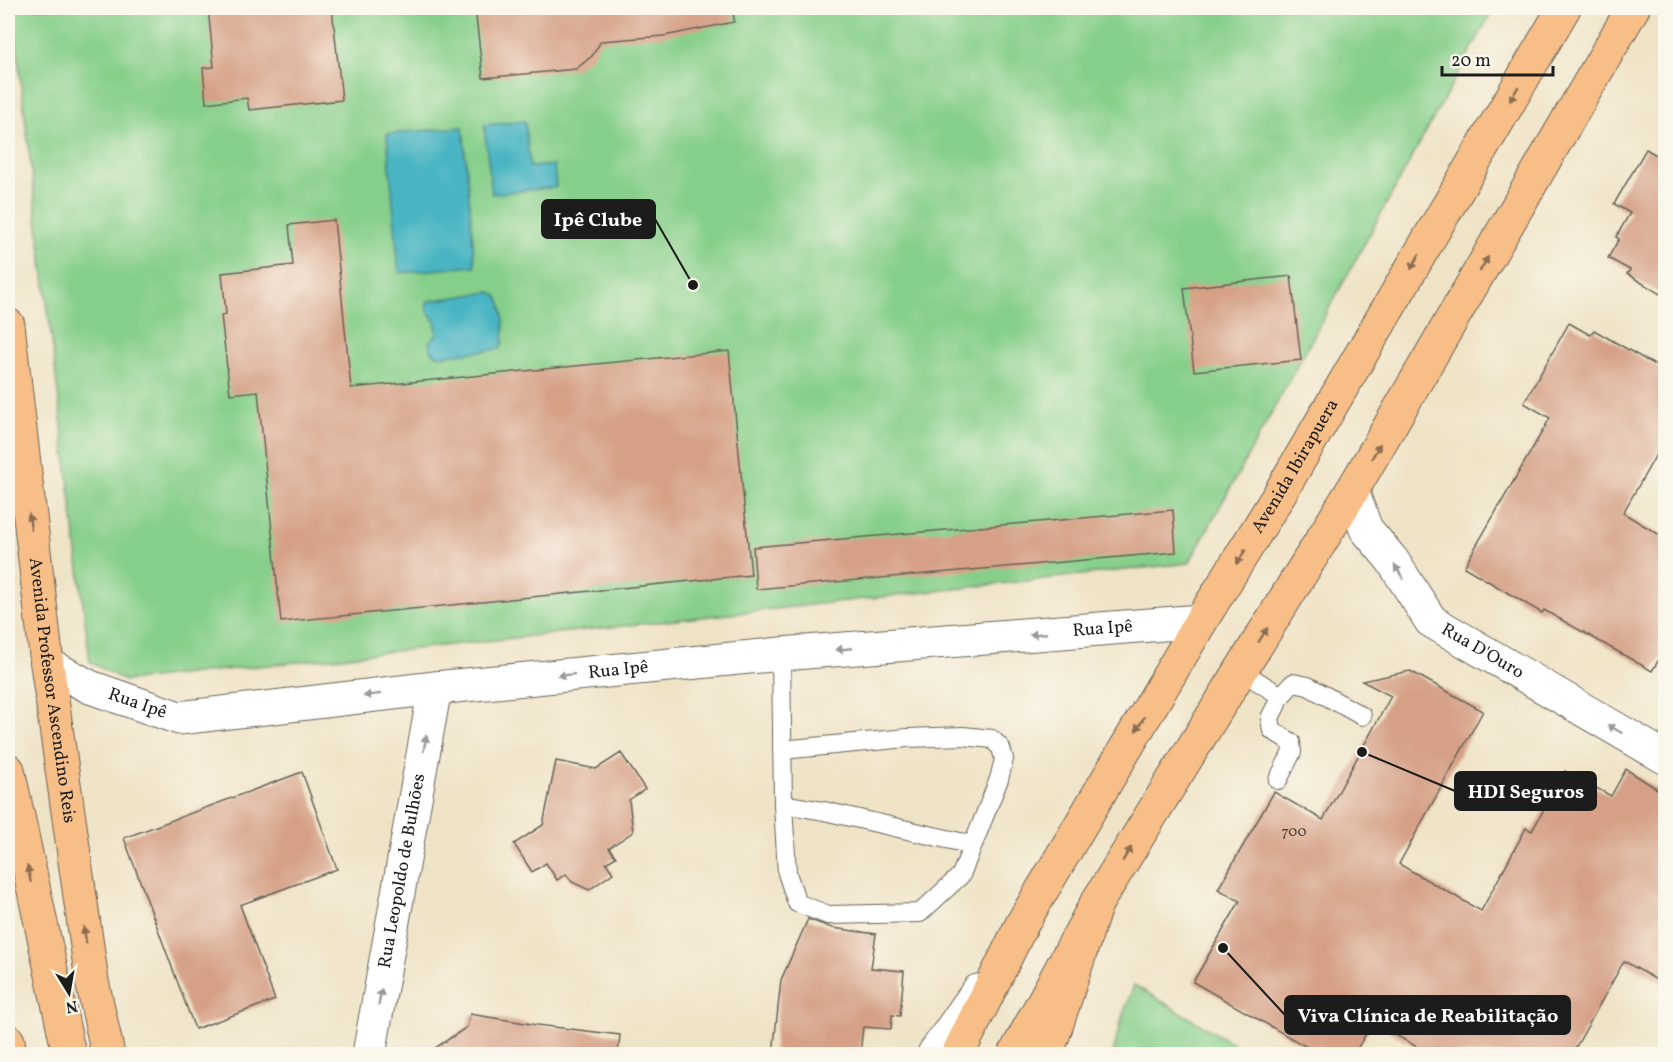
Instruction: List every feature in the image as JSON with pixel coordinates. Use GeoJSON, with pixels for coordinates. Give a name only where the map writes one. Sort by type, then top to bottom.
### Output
{"type":"FeatureCollection","features":[{"type":"Feature","properties":{"kind":"main road","name":"Avenida Ibirapuera"},"geometry":{"type":"LineString","coordinates":[[958,1054],[1022,924],[1201,621],[1277,498],[1564,8]]}},
{"type":"Feature","properties":{"kind":"main road"},"geometry":{"type":"LineString","coordinates":[[1015,1054],[1096,904],[1352,491],[1633,8]]}},
{"type":"Feature","properties":{"kind":"main road","name":"Avenida Professor Ascendino Reis"},"geometry":{"type":"LineString","coordinates":[[8,325],[47,664],[92,981],[108,1054]]}},
{"type":"Feature","properties":{"kind":"main road"},"geometry":{"type":"LineString","coordinates":[[8,770],[69,1054]]}},
{"type":"Feature","properties":{"kind":"main road"},"geometry":{"type":"LineString","coordinates":[[1047,1054],[1096,904]]}},
{"type":"Feature","properties":{"kind":"main road"},"geometry":{"type":"LineString","coordinates":[[8,1041],[10,1054]]}},
{"type":"Feature","properties":{"kind":"street","name":"Rua D'Ouro"},"geometry":{"type":"LineString","coordinates":[[1352,491],[1366,529],[1392,560],[1431,621],[1665,758]]}},
{"type":"Feature","properties":{"kind":"street","name":"Rua Ipê"},"geometry":{"type":"LineString","coordinates":[[47,664],[90,687],[179,718],[435,688],[781,654],[1201,621]]}},
{"type":"Feature","properties":{"kind":"street","name":"Rua Leopoldo de Bulhões"},"geometry":{"type":"LineString","coordinates":[[369,1054],[435,688]]}},
{"type":"Feature","properties":{"kind":"street"},"geometry":{"type":"LineString","coordinates":[[934,1054],[1022,924]]}},
{"type":"Feature","properties":{"kind":"lane"},"geometry":{"type":"LineString","coordinates":[[781,654],[782,750],[783,804],[787,873],[797,903],[828,915],[920,913],[960,875],[999,779],[1004,759],[1001,748],[992,740],[963,736],[907,738],[782,750]]}},
{"type":"Feature","properties":{"kind":"lane"},"geometry":{"type":"LineString","coordinates":[[1241,671],[1281,696]]}},
{"type":"Feature","properties":{"kind":"lane"},"geometry":{"type":"LineString","coordinates":[[1278,780],[1292,752],[1291,742],[1272,730],[1270,718],[1281,696],[1293,683],[1308,686],[1362,716]]}},
{"type":"Feature","properties":{"kind":"lane"},"geometry":{"type":"LineString","coordinates":[[783,804],[824,811],[973,845]]}},
{"type":"Feature","properties":{"kind":"green space"},"geometry":{"type":"Polygon","coordinates":[[[12,8],[1494,8],[1189,563],[125,681],[90,662],[12,8]]]}},
{"type":"Feature","properties":{"kind":"green space"},"geometry":{"type":"Polygon","coordinates":[[[1134,985],[1251,1054],[1113,1054],[1121,1021],[1134,985]]]}},
{"type":"Feature","properties":{"kind":"water"},"geometry":{"type":"Polygon","coordinates":[[[525,121],[530,167],[554,165],[556,187],[492,194],[484,125],[525,121]]]}},
{"type":"Feature","properties":{"kind":"water"},"geometry":{"type":"Polygon","coordinates":[[[463,127],[475,266],[399,273],[387,134],[463,127]]]}},
{"type":"Feature","properties":{"kind":"water"},"geometry":{"type":"Polygon","coordinates":[[[489,292],[497,296],[501,306],[504,333],[500,349],[440,356],[433,352],[429,341],[436,336],[437,329],[426,306],[428,301],[489,292]]]}},
{"type":"Feature","properties":{"kind":"building"},"geometry":{"type":"Polygon","coordinates":[[[208,8],[332,8],[342,100],[249,110],[247,98],[206,103],[203,68],[214,67],[208,8]]]}},
{"type":"Feature","properties":{"kind":"building"},"geometry":{"type":"Polygon","coordinates":[[[475,8],[733,8],[734,22],[664,36],[601,41],[592,56],[576,69],[483,78],[475,8]]]}},
{"type":"Feature","properties":{"kind":"building"},"geometry":{"type":"Polygon","coordinates":[[[1646,149],[1665,160],[1665,297],[1627,274],[1630,270],[1608,258],[1619,239],[1616,237],[1630,213],[1614,204],[1646,149]]]}},
{"type":"Feature","properties":{"kind":"building"},"geometry":{"type":"Polygon","coordinates":[[[334,220],[351,388],[729,351],[751,575],[281,622],[258,391],[230,394],[221,315],[226,314],[222,273],[293,265],[289,225],[334,220]]]}},
{"type":"Feature","properties":{"kind":"building"},"geometry":{"type":"Polygon","coordinates":[[[1291,276],[1301,360],[1194,371],[1184,288],[1291,276]]]}},
{"type":"Feature","properties":{"kind":"building"},"geometry":{"type":"Polygon","coordinates":[[[1569,323],[1590,335],[1594,330],[1665,371],[1665,439],[1623,513],[1665,538],[1665,650],[1652,671],[1544,610],[1542,613],[1464,567],[1550,418],[1524,403],[1569,323]]]}},
{"type":"Feature","properties":{"kind":"building"},"geometry":{"type":"Polygon","coordinates":[[[1173,510],[1176,552],[756,589],[753,547],[1173,510]]]}},
{"type":"Feature","properties":{"kind":"building"},"geometry":{"type":"Polygon","coordinates":[[[1410,671],[1483,711],[1399,864],[1481,911],[1526,828],[1532,831],[1565,771],[1611,796],[1626,769],[1665,794],[1665,985],[1624,961],[1572,1054],[1429,1054],[1373,1022],[1354,1054],[1319,1054],[1193,982],[1240,901],[1218,889],[1274,792],[1323,820],[1391,696],[1362,681],[1410,671]]]}},
{"type":"Feature","properties":{"kind":"building"},"geometry":{"type":"Polygon","coordinates":[[[621,753],[645,789],[629,800],[633,832],[609,848],[616,857],[606,863],[613,873],[589,890],[572,882],[566,874],[557,880],[546,863],[532,872],[514,844],[543,825],[556,761],[596,769],[621,753]]]}},
{"type":"Feature","properties":{"kind":"building"},"geometry":{"type":"Polygon","coordinates":[[[302,772],[337,869],[240,905],[275,1000],[195,1029],[124,838],[302,772]]]}},
{"type":"Feature","properties":{"kind":"building"},"geometry":{"type":"Polygon","coordinates":[[[808,919],[832,928],[876,934],[871,968],[904,971],[900,1016],[892,1015],[891,1029],[863,1027],[860,1054],[773,1054],[781,980],[808,919]]]}},
{"type":"Feature","properties":{"kind":"building"},"geometry":{"type":"Polygon","coordinates":[[[470,1014],[620,1035],[618,1054],[426,1054],[467,1027],[470,1014]]]}},
{"type":"Feature","properties":{"kind":"place","name":"Ipê Clube"},"geometry":{"type":"Point","coordinates":[693,285]}},
{"type":"Feature","properties":{"kind":"place","name":"HDI Seguros"},"geometry":{"type":"Point","coordinates":[1362,752]}},
{"type":"Feature","properties":{"kind":"place","name":"Viva Clínica de Reabilitação"},"geometry":{"type":"Point","coordinates":[1223,948]}}]}
